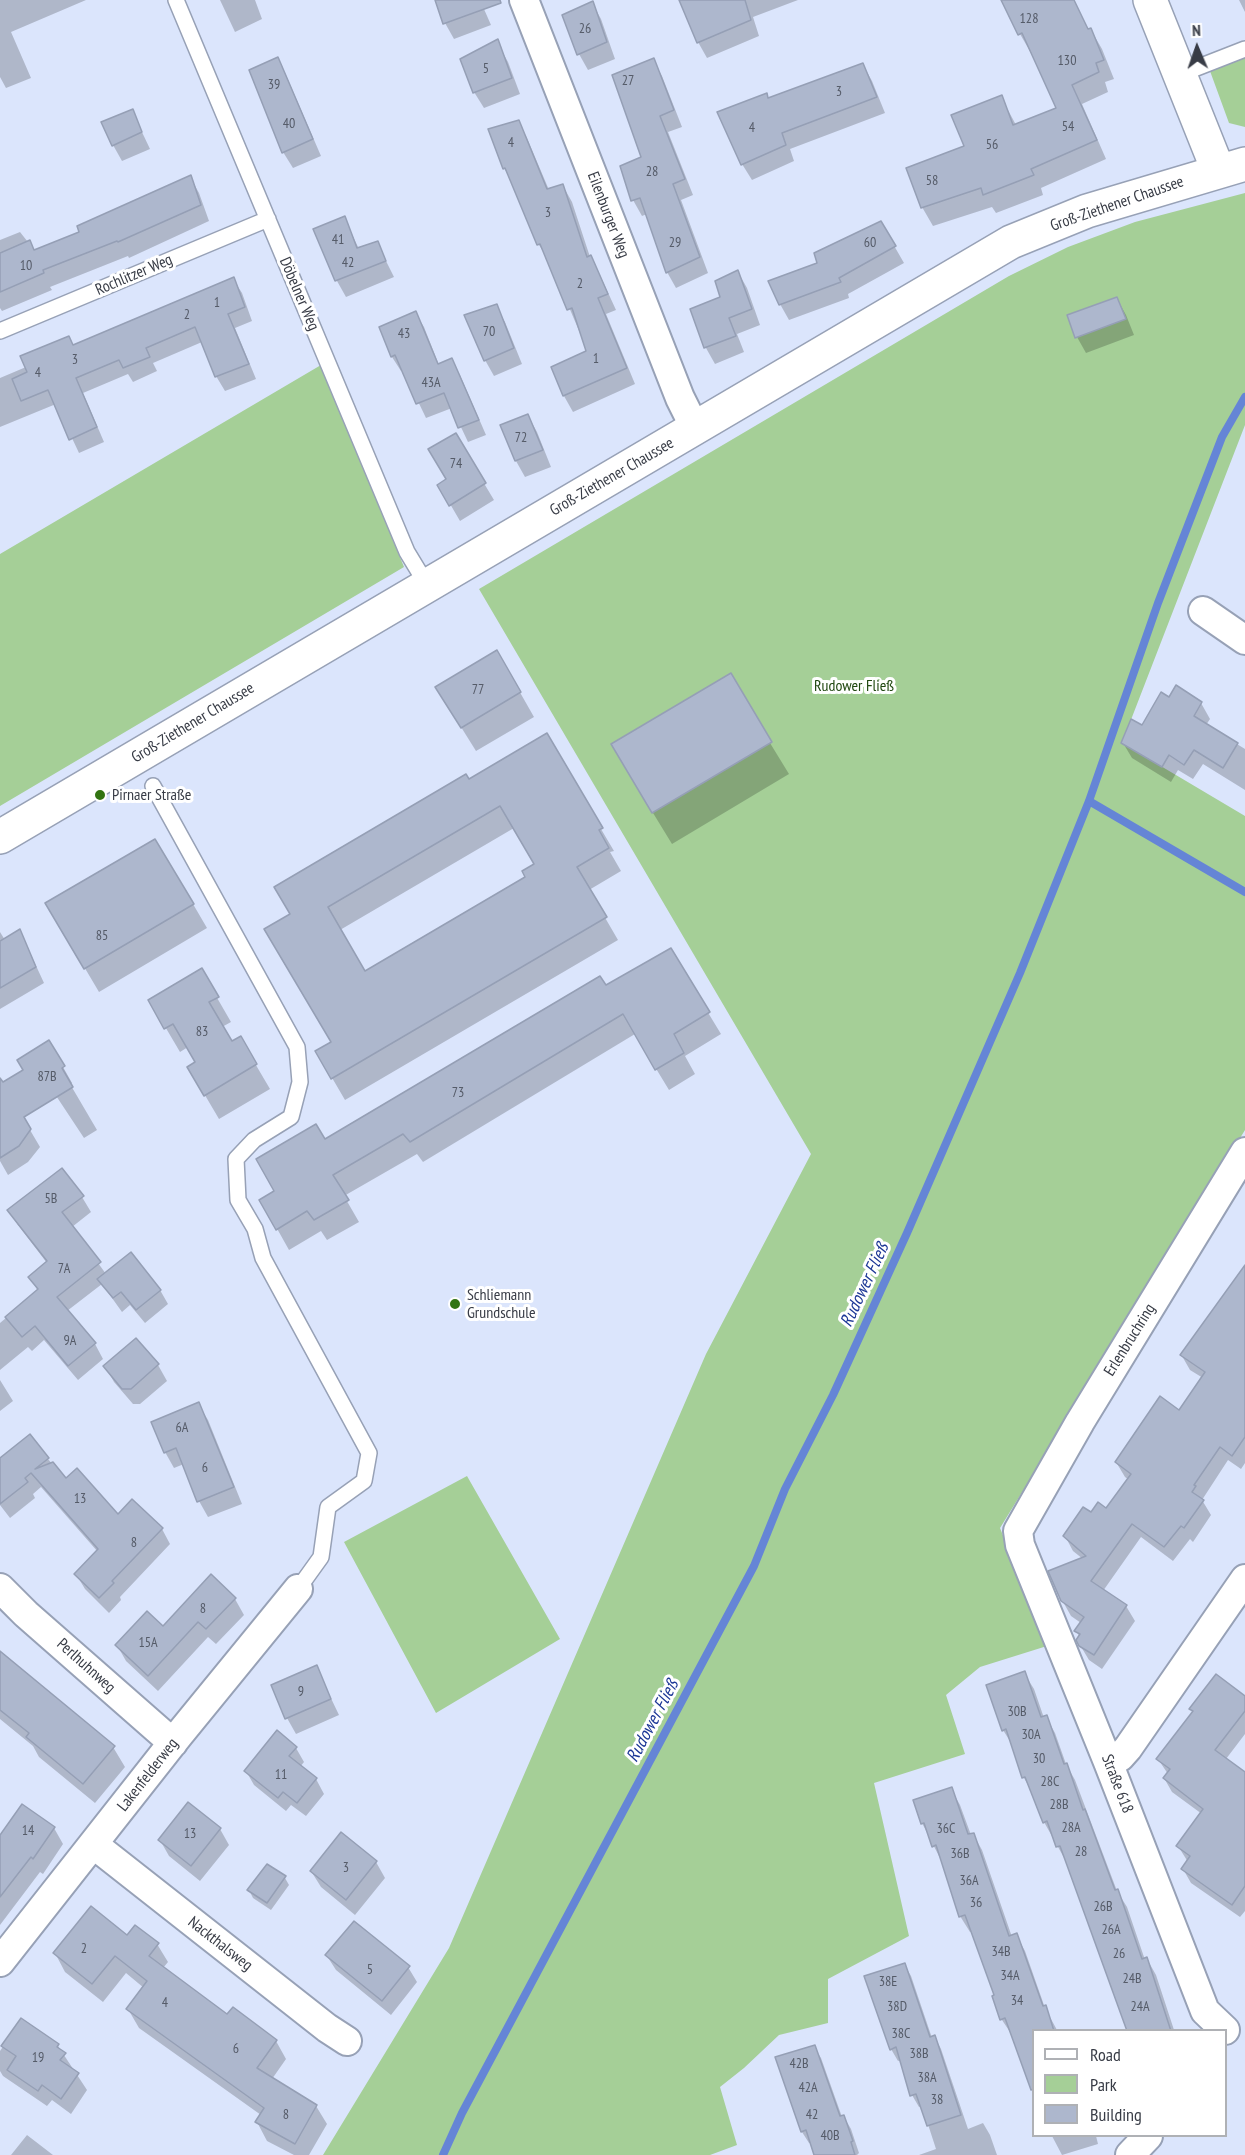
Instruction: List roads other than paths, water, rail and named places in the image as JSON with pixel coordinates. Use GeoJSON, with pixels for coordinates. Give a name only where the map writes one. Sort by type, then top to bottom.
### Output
{"type":"FeatureCollection","features":[{"type":"Feature","properties":{"kind":"street","name":"Eilenburger Weg"},"geometry":{"type":"LineString","coordinates":[[524,0],[680,398],[695,428]]}},
{"type":"Feature","properties":{"kind":"street"},"geometry":{"type":"LineString","coordinates":[[1150,0],[1181,74],[1231,167]]}},
{"type":"Feature","properties":{"kind":"street","name":"Groß-Ziethener Chaussee"},"geometry":{"type":"LineString","coordinates":[[0,837],[1011,242],[1087,211],[1231,167]]}},
{"type":"Feature","properties":{"kind":"street"},"geometry":{"type":"LineString","coordinates":[[1203,611],[1245,640]]}},
{"type":"Feature","properties":{"kind":"street","name":"Erlenbruchring"},"geometry":{"type":"LineString","coordinates":[[1018,1531],[1080,1422],[1245,1152]]}},
{"type":"Feature","properties":{"kind":"street","name":"Straße 618"},"geometry":{"type":"LineString","coordinates":[[1018,1531],[1020,1545],[1205,2011],[1225,2029]]}},
{"type":"Feature","properties":{"kind":"street"},"geometry":{"type":"LineString","coordinates":[[1108,1762],[1120,1757],[1128,1748],[1245,1579]]}},
{"type":"Feature","properties":{"kind":"street","name":"Perlhuhnweg"},"geometry":{"type":"LineString","coordinates":[[0,1588],[26,1614],[173,1743]]}},
{"type":"Feature","properties":{"kind":"street","name":"Lakenfelderweg"},"geometry":{"type":"LineString","coordinates":[[0,1962],[298,1589]]}},
{"type":"Feature","properties":{"kind":"street","name":"Nackthalsweg"},"geometry":{"type":"LineString","coordinates":[[93,1844],[327,2028],[347,2041]]}},
{"type":"Feature","properties":{"kind":"street"},"geometry":{"type":"LineString","coordinates":[[1130,2155],[1147,2137]]}},
{"type":"Feature","properties":{"kind":"lane","name":"Döbelner Weg"},"geometry":{"type":"LineString","coordinates":[[176,0],[407,552],[427,585]]}},
{"type":"Feature","properties":{"kind":"lane"},"geometry":{"type":"LineString","coordinates":[[1181,74],[1245,49]]}},
{"type":"Feature","properties":{"kind":"lane","name":"Rochlitzer Weg"},"geometry":{"type":"LineString","coordinates":[[0,331],[268,219]]}},
{"type":"Feature","properties":{"kind":"lane"},"geometry":{"type":"LineString","coordinates":[[153,786],[297,1047],[300,1082],[291,1117],[254,1140],[236,1159],[238,1200],[255,1229],[263,1258],[369,1453],[364,1481],[328,1507],[321,1557],[298,1589]]}},
{"type":"Feature","properties":{"kind":"waterway","name":"Rudower Fließ"},"geometry":{"type":"LineString","coordinates":[[443,2155],[462,2113],[754,1566],[785,1489],[833,1395],[907,1233],[1020,973],[1089,801],[1158,603],[1222,437],[1245,397]]}},
{"type":"Feature","properties":{"kind":"waterway"},"geometry":{"type":"LineString","coordinates":[[1089,801],[1245,892]]}},
{"type":"Feature","properties":{"kind":"place","name":"Pirnaer Straße"},"geometry":{"type":"Point","coordinates":[100,795]}},
{"type":"Feature","properties":{"kind":"place","name":"Schliemann Grundschule"},"geometry":{"type":"Point","coordinates":[455,1304]}}]}
